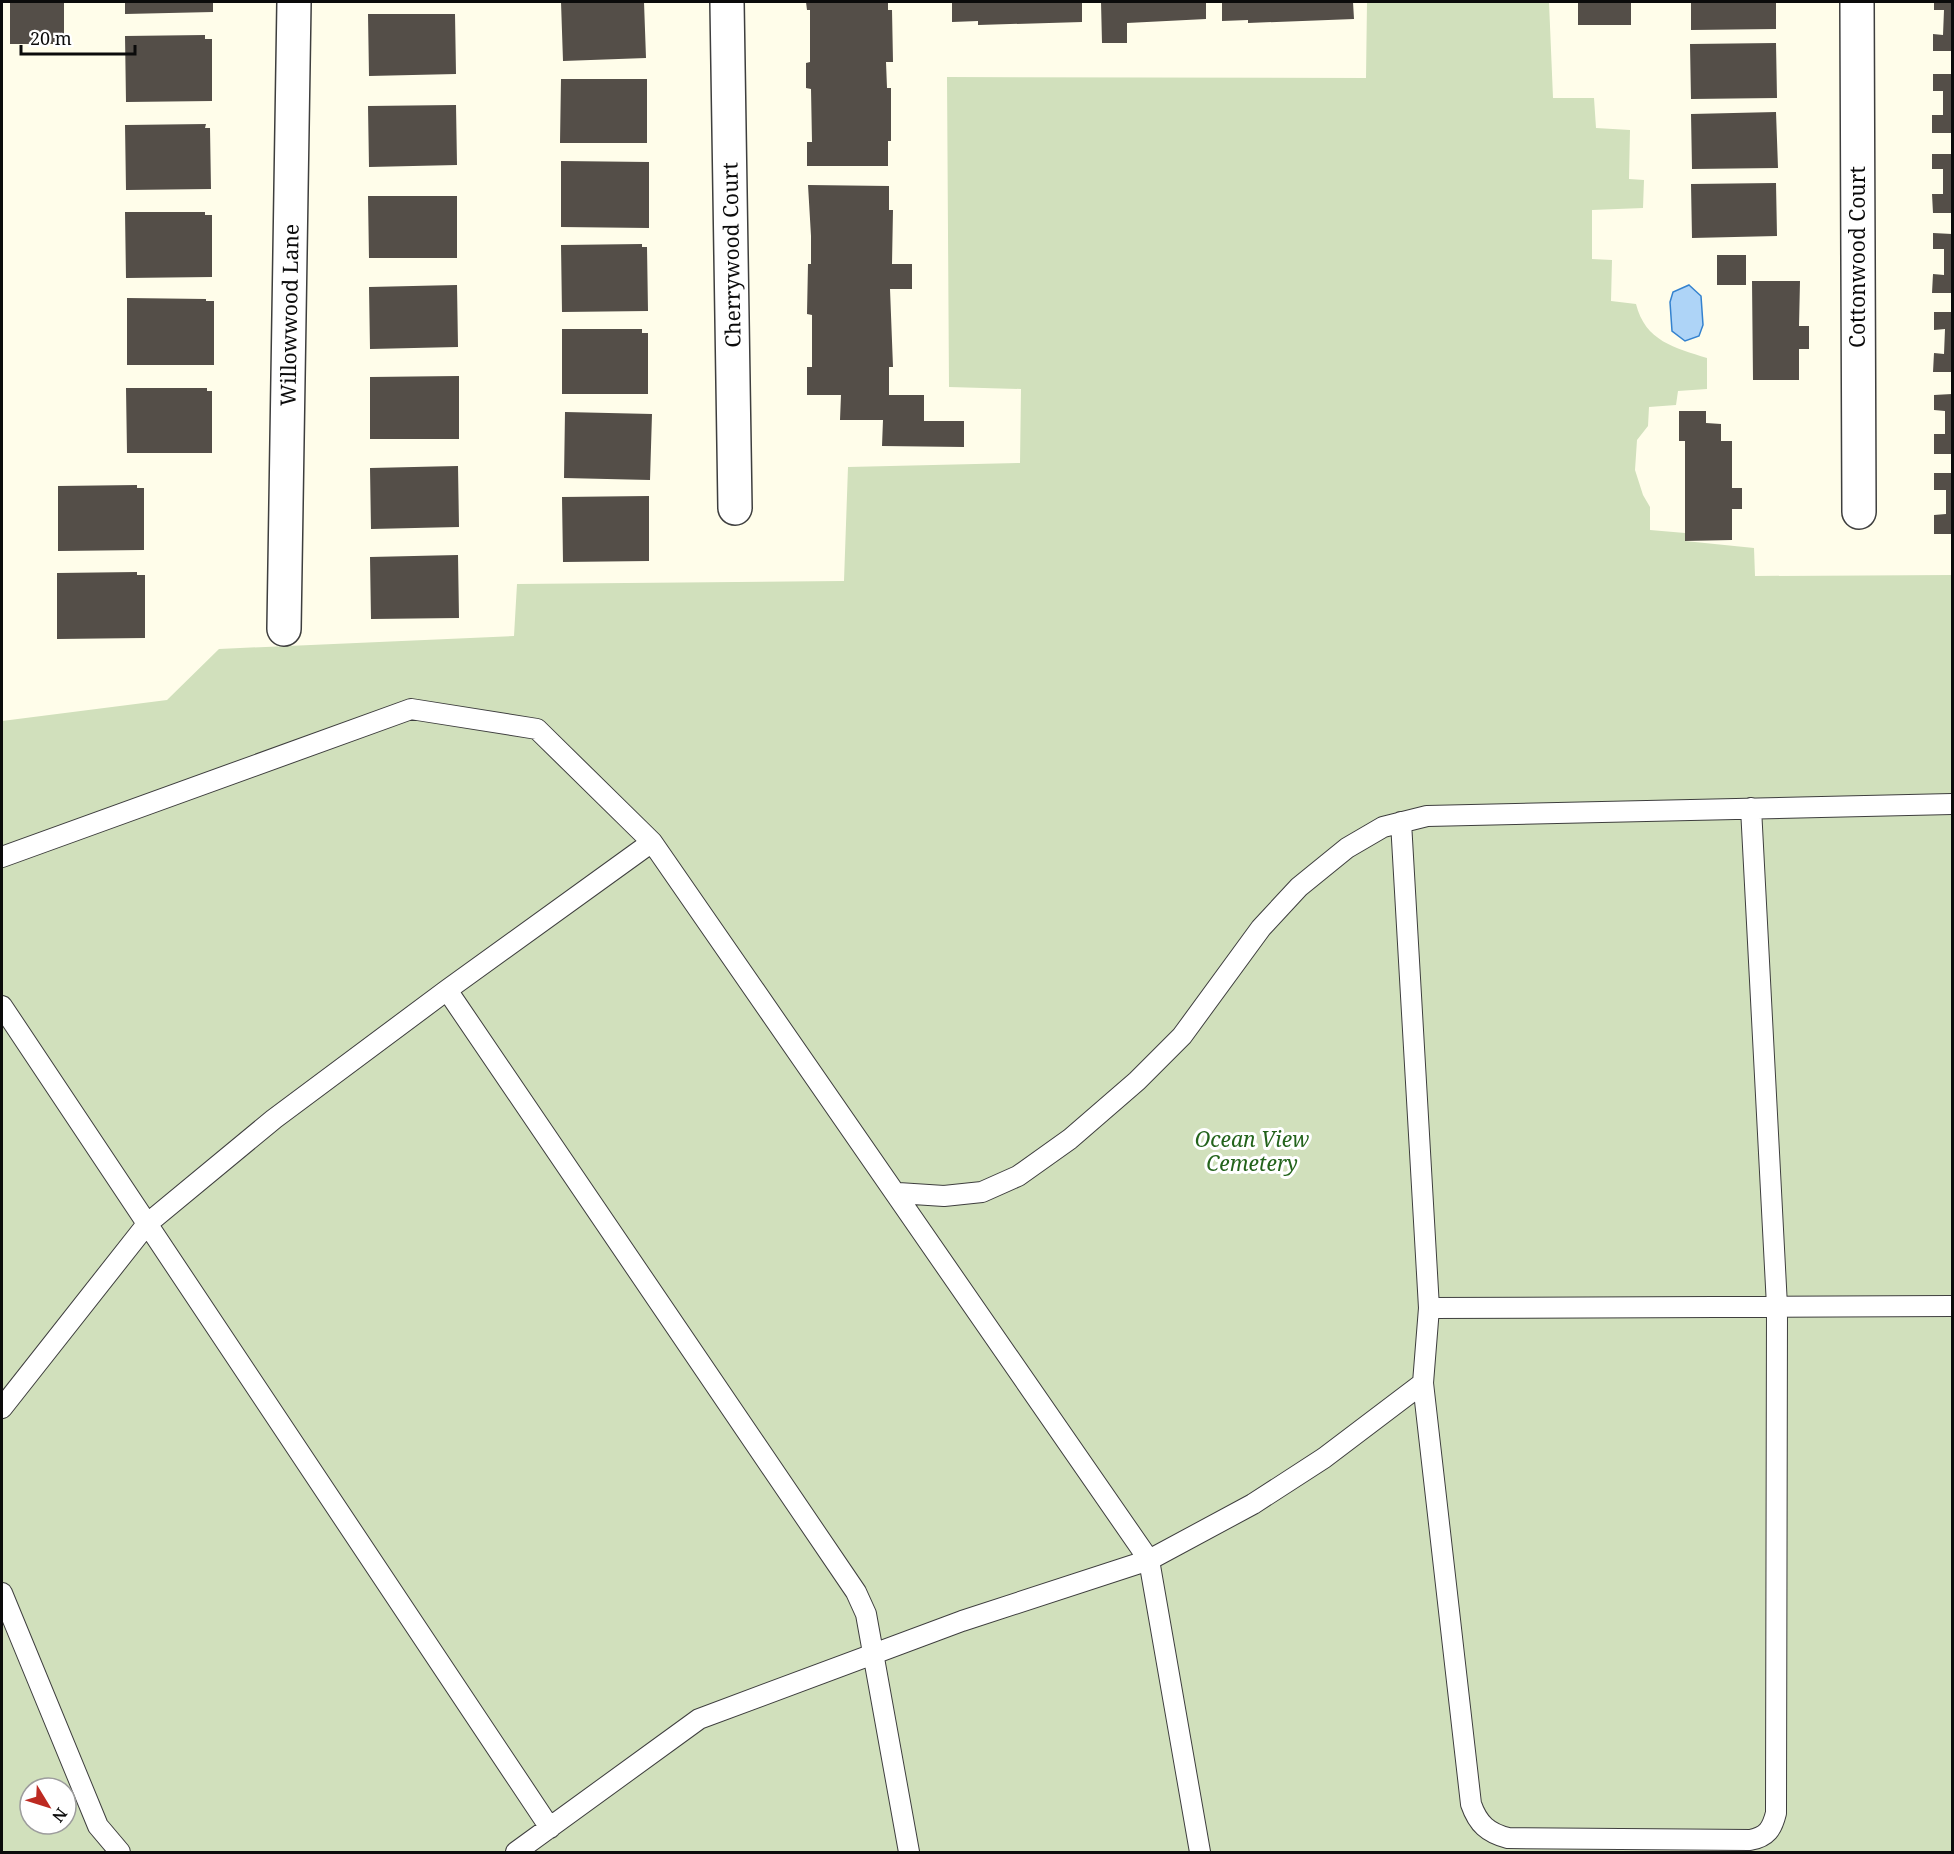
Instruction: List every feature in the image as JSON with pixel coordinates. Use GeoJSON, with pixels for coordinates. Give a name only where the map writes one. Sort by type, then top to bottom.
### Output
{"type":"FeatureCollection","features":[{"type":"Feature","properties":{"kind":"street","name":"Willowwood Lane"},"geometry":{"type":"LineString","coordinates":[[284,629],[294,2]]}},
{"type":"Feature","properties":{"kind":"street","name":"Cherrywood Court"},"geometry":{"type":"LineString","coordinates":[[727,2],[735,508]]}},
{"type":"Feature","properties":{"kind":"street","name":"Cottonwood Court"},"geometry":{"type":"LineString","coordinates":[[1857,2],[1858,512]]}},
{"type":"Feature","properties":{"kind":"lane"},"geometry":{"type":"LineString","coordinates":[[2,857],[411,710],[537,729],[652,842],[898,1193],[1149,1560],[1200,1852]]}},
{"type":"Feature","properties":{"kind":"lane"},"geometry":{"type":"LineString","coordinates":[[898,1193],[944,1196],[982,1192],[1018,1176],[1070,1139],[1137,1081],[1182,1036],[1261,928],[1299,887],[1347,848],[1383,827],[1427,816],[1953,804]]}},
{"type":"Feature","properties":{"kind":"lane"},"geometry":{"type":"LineString","coordinates":[[1401,822],[1429,1308],[1423,1383],[1471,1804],[1475,1817],[1493,1835],[1508,1838],[1761,1838],[1773,1825],[1776,1813],[1777,1306],[1751,808]]}},
{"type":"Feature","properties":{"kind":"lane"},"geometry":{"type":"LineString","coordinates":[[2,1408],[147,1224],[274,1119],[652,842]]}},
{"type":"Feature","properties":{"kind":"lane"},"geometry":{"type":"LineString","coordinates":[[447,990],[856,1592],[866,1614],[909,1852]]}},
{"type":"Feature","properties":{"kind":"lane"},"geometry":{"type":"LineString","coordinates":[[2,1006],[550,1828]]}},
{"type":"Feature","properties":{"kind":"lane"},"geometry":{"type":"LineString","coordinates":[[1429,1308],[1953,1306]]}},
{"type":"Feature","properties":{"kind":"lane"},"geometry":{"type":"LineString","coordinates":[[516,1852],[699,1719],[962,1621],[1149,1560],[1253,1504],[1324,1458],[1423,1383]]}},
{"type":"Feature","properties":{"kind":"lane"},"geometry":{"type":"LineString","coordinates":[[2,1593],[98,1826],[120,1852]]}},
{"type":"Feature","properties":{"kind":"green space","name":"Ocean View Cemetery"},"geometry":{"type":"Polygon","coordinates":[[[1367,2],[1549,2],[1553,98],[1594,98],[1596,128],[1630,130],[1629,179],[1644,180],[1643,208],[1592,210],[1592,259],[1612,260],[1611,301],[1636,304],[1640,317],[1654,335],[1684,351],[1707,358],[1707,389],[1678,391],[1676,405],[1649,407],[1648,426],[1637,440],[1635,470],[1643,495],[1650,507],[1650,530],[1685,533],[1685,541],[1754,548],[1755,576],[1952,575],[1952,1852],[2,1852],[2,721],[167,700],[219,649],[514,636],[517,584],[844,581],[848,467],[1020,463],[1021,389],[949,387],[947,77],[1366,78],[1367,2]]]}},
{"type":"Feature","properties":{"kind":"water"},"geometry":{"type":"Polygon","coordinates":[[[1689,285],[1701,296],[1703,325],[1699,336],[1685,341],[1672,331],[1670,302],[1673,292],[1689,285]]]}},
{"type":"Feature","properties":{"kind":"building"},"geometry":{"type":"Polygon","coordinates":[[[10,2],[64,2],[64,44],[10,44],[10,2]]]}},
{"type":"Feature","properties":{"kind":"building"},"geometry":{"type":"Polygon","coordinates":[[[125,2],[213,2],[213,12],[125,14],[125,2]]]}},
{"type":"Feature","properties":{"kind":"building"},"geometry":{"type":"Polygon","coordinates":[[[561,2],[644,2],[646,58],[563,61],[561,2]]]}},
{"type":"Feature","properties":{"kind":"building"},"geometry":{"type":"Polygon","coordinates":[[[806,2],[888,2],[888,10],[892,10],[893,62],[886,62],[887,88],[891,88],[891,141],[888,141],[888,166],[807,166],[807,142],[812,142],[811,89],[806,88],[806,63],[810,62],[810,10],[807,10],[806,2]]]}},
{"type":"Feature","properties":{"kind":"building"},"geometry":{"type":"Polygon","coordinates":[[[952,2],[1082,2],[1082,22],[978,25],[978,21],[952,22],[952,2]]]}},
{"type":"Feature","properties":{"kind":"building"},"geometry":{"type":"Polygon","coordinates":[[[1101,2],[1206,2],[1206,19],[1127,23],[1127,43],[1102,43],[1101,2]]]}},
{"type":"Feature","properties":{"kind":"building"},"geometry":{"type":"Polygon","coordinates":[[[1222,2],[1353,2],[1354,19],[1248,23],[1248,20],[1222,21],[1222,2]]]}},
{"type":"Feature","properties":{"kind":"building"},"geometry":{"type":"Polygon","coordinates":[[[1578,2],[1631,2],[1631,25],[1578,25],[1578,2]]]}},
{"type":"Feature","properties":{"kind":"building"},"geometry":{"type":"Polygon","coordinates":[[[1691,2],[1776,2],[1776,29],[1691,30],[1691,2]]]}},
{"type":"Feature","properties":{"kind":"building"},"geometry":{"type":"Polygon","coordinates":[[[1934,2],[1952,2],[1952,51],[1933,51],[1933,34],[1943,35],[1944,10],[1934,10],[1934,2]]]}},
{"type":"Feature","properties":{"kind":"building"},"geometry":{"type":"Polygon","coordinates":[[[368,14],[455,14],[456,74],[369,76],[368,14]]]}},
{"type":"Feature","properties":{"kind":"building"},"geometry":{"type":"Polygon","coordinates":[[[205,35],[205,39],[212,39],[212,101],[126,102],[125,36],[205,35]]]}},
{"type":"Feature","properties":{"kind":"building"},"geometry":{"type":"Polygon","coordinates":[[[1776,43],[1777,98],[1691,99],[1690,44],[1776,43]]]}},
{"type":"Feature","properties":{"kind":"building"},"geometry":{"type":"Polygon","coordinates":[[[1933,74],[1952,74],[1952,133],[1932,133],[1932,115],[1943,115],[1943,91],[1933,91],[1933,74]]]}},
{"type":"Feature","properties":{"kind":"building"},"geometry":{"type":"Polygon","coordinates":[[[561,79],[647,79],[647,143],[560,143],[561,79]]]}},
{"type":"Feature","properties":{"kind":"building"},"geometry":{"type":"Polygon","coordinates":[[[456,105],[457,165],[369,167],[368,106],[456,105]]]}},
{"type":"Feature","properties":{"kind":"building"},"geometry":{"type":"Polygon","coordinates":[[[1776,112],[1778,168],[1692,169],[1691,114],[1776,112]]]}},
{"type":"Feature","properties":{"kind":"building"},"geometry":{"type":"Polygon","coordinates":[[[206,124],[205,128],[210,128],[211,189],[126,190],[125,125],[206,124]]]}},
{"type":"Feature","properties":{"kind":"building"},"geometry":{"type":"Polygon","coordinates":[[[1932,154],[1952,154],[1952,213],[1933,213],[1932,194],[1943,194],[1943,169],[1932,169],[1932,154]]]}},
{"type":"Feature","properties":{"kind":"building"},"geometry":{"type":"Polygon","coordinates":[[[561,161],[649,162],[649,228],[561,227],[561,161]]]}},
{"type":"Feature","properties":{"kind":"building"},"geometry":{"type":"Polygon","coordinates":[[[1776,183],[1777,236],[1692,238],[1691,184],[1776,183]]]}},
{"type":"Feature","properties":{"kind":"building"},"geometry":{"type":"Polygon","coordinates":[[[808,185],[889,186],[889,210],[893,210],[892,264],[912,264],[912,289],[890,289],[893,367],[889,367],[889,395],[924,395],[924,421],[964,421],[964,447],[882,446],[883,420],[840,420],[841,395],[807,395],[807,367],[812,367],[812,315],[807,314],[808,264],[811,264],[808,185]]]}},
{"type":"Feature","properties":{"kind":"building"},"geometry":{"type":"Polygon","coordinates":[[[368,196],[457,196],[457,258],[369,258],[368,196]]]}},
{"type":"Feature","properties":{"kind":"building"},"geometry":{"type":"Polygon","coordinates":[[[125,212],[205,212],[205,215],[212,215],[212,277],[126,278],[125,212]]]}},
{"type":"Feature","properties":{"kind":"building"},"geometry":{"type":"Polygon","coordinates":[[[1933,233],[1952,234],[1952,293],[1932,293],[1933,274],[1944,275],[1944,249],[1933,249],[1933,233]]]}},
{"type":"Feature","properties":{"kind":"building"},"geometry":{"type":"Polygon","coordinates":[[[642,244],[642,247],[647,247],[648,311],[562,312],[561,245],[642,244]]]}},
{"type":"Feature","properties":{"kind":"building"},"geometry":{"type":"Polygon","coordinates":[[[1717,255],[1746,255],[1746,285],[1717,285],[1717,255]]]}},
{"type":"Feature","properties":{"kind":"building"},"geometry":{"type":"Polygon","coordinates":[[[1752,281],[1800,281],[1799,326],[1809,326],[1809,349],[1799,349],[1799,380],[1753,380],[1752,281]]]}},
{"type":"Feature","properties":{"kind":"building"},"geometry":{"type":"Polygon","coordinates":[[[457,285],[458,347],[370,349],[369,287],[457,285]]]}},
{"type":"Feature","properties":{"kind":"building"},"geometry":{"type":"Polygon","coordinates":[[[127,298],[214,301],[214,365],[127,365],[127,298]]]}},
{"type":"Feature","properties":{"kind":"building"},"geometry":{"type":"Polygon","coordinates":[[[1934,312],[1952,312],[1952,372],[1933,372],[1934,353],[1944,354],[1945,329],[1934,330],[1934,312]]]}},
{"type":"Feature","properties":{"kind":"building"},"geometry":{"type":"Polygon","coordinates":[[[562,329],[642,329],[642,333],[648,333],[648,394],[562,394],[562,329]]]}},
{"type":"Feature","properties":{"kind":"building"},"geometry":{"type":"Polygon","coordinates":[[[459,376],[459,439],[370,439],[370,377],[459,376]]]}},
{"type":"Feature","properties":{"kind":"building"},"geometry":{"type":"Polygon","coordinates":[[[126,388],[207,388],[207,391],[212,391],[212,453],[127,453],[126,388]]]}},
{"type":"Feature","properties":{"kind":"building"},"geometry":{"type":"Polygon","coordinates":[[[1952,394],[1952,454],[1934,454],[1934,434],[1945,434],[1945,411],[1934,410],[1934,395],[1952,394]]]}},
{"type":"Feature","properties":{"kind":"building"},"geometry":{"type":"Polygon","coordinates":[[[1679,411],[1706,411],[1706,423],[1721,424],[1721,441],[1732,441],[1732,488],[1742,488],[1742,509],[1732,509],[1732,540],[1685,541],[1685,441],[1679,441],[1679,411]]]}},
{"type":"Feature","properties":{"kind":"building"},"geometry":{"type":"Polygon","coordinates":[[[565,412],[652,414],[650,480],[564,478],[565,412]]]}},
{"type":"Feature","properties":{"kind":"building"},"geometry":{"type":"Polygon","coordinates":[[[458,466],[459,527],[371,529],[370,468],[458,466]]]}},
{"type":"Feature","properties":{"kind":"building"},"geometry":{"type":"Polygon","coordinates":[[[1934,473],[1952,473],[1952,534],[1934,534],[1934,515],[1946,514],[1946,490],[1934,490],[1934,473]]]}},
{"type":"Feature","properties":{"kind":"building"},"geometry":{"type":"Polygon","coordinates":[[[137,485],[137,488],[144,488],[144,550],[58,551],[58,486],[137,485]]]}},
{"type":"Feature","properties":{"kind":"building"},"geometry":{"type":"Polygon","coordinates":[[[649,496],[649,561],[563,562],[562,497],[649,496]]]}},
{"type":"Feature","properties":{"kind":"building"},"geometry":{"type":"Polygon","coordinates":[[[458,555],[459,618],[371,619],[370,557],[458,555]]]}},
{"type":"Feature","properties":{"kind":"building"},"geometry":{"type":"Polygon","coordinates":[[[137,572],[137,575],[145,575],[145,638],[57,639],[57,573],[137,572]]]}}]}
